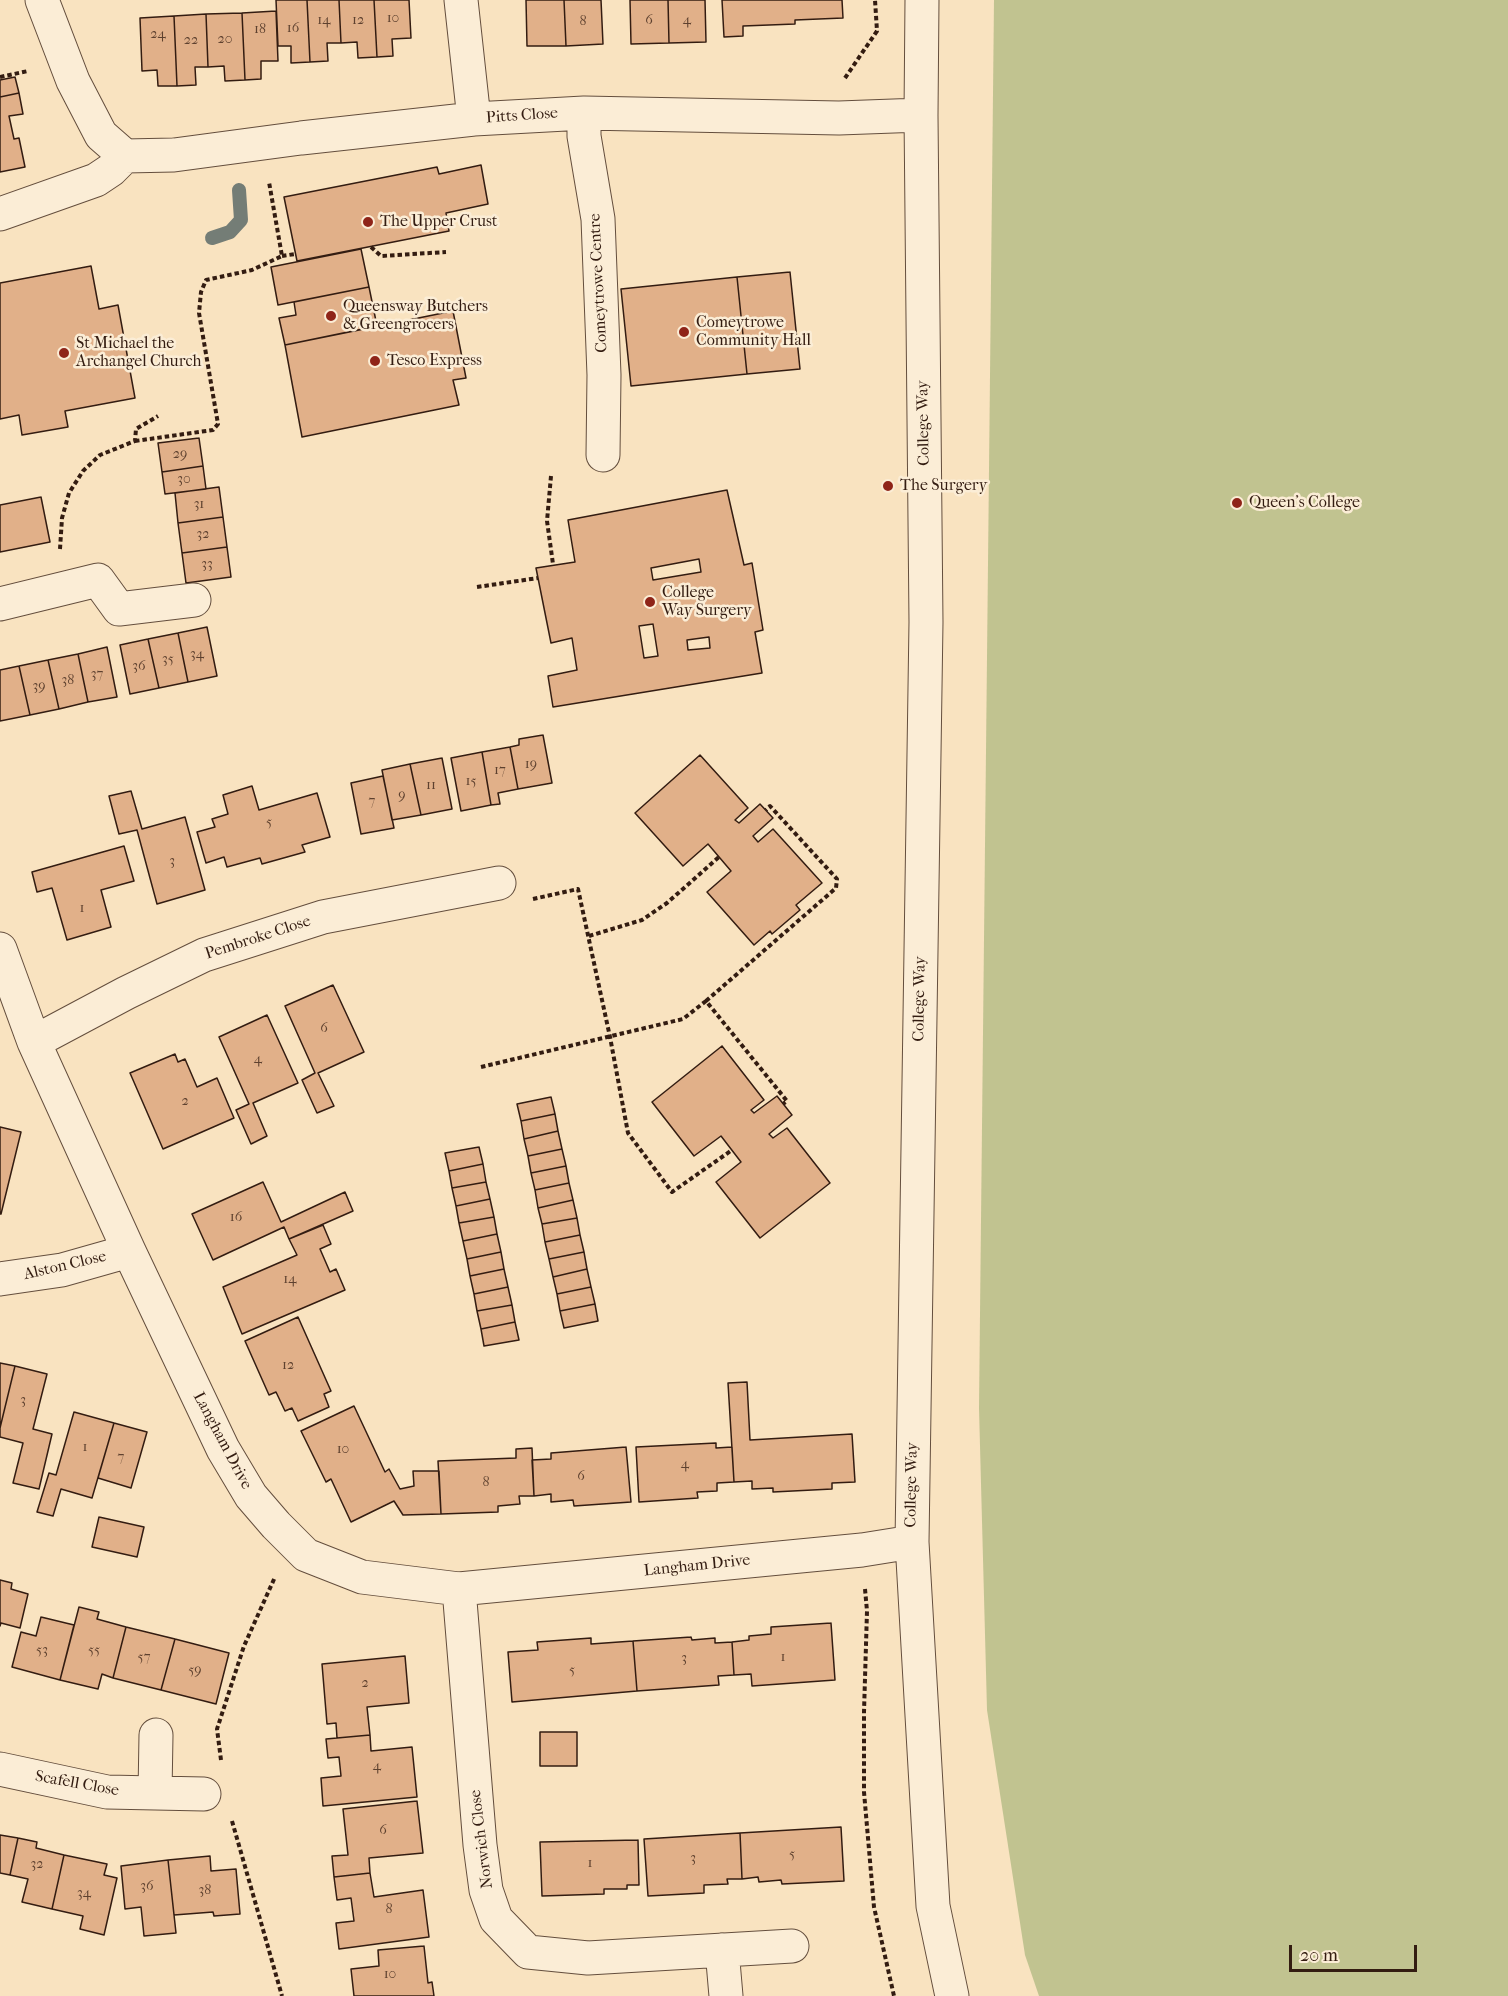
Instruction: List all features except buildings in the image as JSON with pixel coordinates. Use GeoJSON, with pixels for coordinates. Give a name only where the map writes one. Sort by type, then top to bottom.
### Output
{"type":"FeatureCollection","features":[{"type":"Feature","properties":{"kind":"street"},"geometry":{"type":"LineString","coordinates":[[0,214],[96,180],[111,170],[125,156],[101,135],[73,81],[42,0]]}},
{"type":"Feature","properties":{"kind":"street"},"geometry":{"type":"LineString","coordinates":[[461,0],[474,119]]}},
{"type":"Feature","properties":{"kind":"street","name":"College Way"},"geometry":{"type":"LineString","coordinates":[[922,0],[926,622],[912,1542],[933,1906],[952,1996]]}},
{"type":"Feature","properties":{"kind":"street","name":"Pitts Close"},"geometry":{"type":"LineString","coordinates":[[125,156],[174,155],[474,119],[584,113],[838,118],[921,115]]}},
{"type":"Feature","properties":{"kind":"street","name":"Comeytrowe Centre"},"geometry":{"type":"LineString","coordinates":[[584,113],[584,136],[598,219],[604,375],[603,454]]}},
{"type":"Feature","properties":{"kind":"street"},"geometry":{"type":"LineString","coordinates":[[0,604],[98,580],[119,609],[194,600]]}},
{"type":"Feature","properties":{"kind":"street","name":"Pembroke Close"},"geometry":{"type":"LineString","coordinates":[[34,1041],[204,955],[323,917],[499,883]]}},
{"type":"Feature","properties":{"kind":"street","name":"Langham Drive"},"geometry":{"type":"LineString","coordinates":[[0,949],[34,1041],[129,1251],[223,1449],[251,1496],[276,1526],[306,1555],[362,1578],[459,1589],[862,1550],[912,1542]]}},
{"type":"Feature","properties":{"kind":"street","name":"Alston Close"},"geometry":{"type":"LineString","coordinates":[[0,1279],[62,1270],[129,1251]]}},
{"type":"Feature","properties":{"kind":"street","name":"Norwich Close"},"geometry":{"type":"LineString","coordinates":[[459,1589],[480,1845],[486,1890],[496,1919],[528,1953],[588,1958],[792,1946]]}},
{"type":"Feature","properties":{"kind":"street"},"geometry":{"type":"LineString","coordinates":[[155,1793],[156,1735]]}},
{"type":"Feature","properties":{"kind":"street","name":"Scafell Close"},"geometry":{"type":"LineString","coordinates":[[0,1769],[107,1792],[214,1792]]}},
{"type":"Feature","properties":{"kind":"street"},"geometry":{"type":"LineString","coordinates":[[722,1950],[726,1996]]}},
{"type":"Feature","properties":{"kind":"path"},"geometry":{"type":"LineString","coordinates":[[838,118],[838,87],[877,31],[875,0]]}},
{"type":"Feature","properties":{"kind":"path"},"geometry":{"type":"LineString","coordinates":[[263,143],[282,256]]}},
{"type":"Feature","properties":{"kind":"path"},"geometry":{"type":"LineString","coordinates":[[371,247],[381,256],[446,252]]}},
{"type":"Feature","properties":{"kind":"path"},"geometry":{"type":"LineString","coordinates":[[70,587],[60,550],[62,518],[69,493],[83,471],[100,455],[135,441],[213,430],[218,424],[199,313],[201,292],[207,280],[252,270],[282,256],[295,254]]}},
{"type":"Feature","properties":{"kind":"path"},"geometry":{"type":"LineString","coordinates":[[135,441],[136,429],[158,416]]}},
{"type":"Feature","properties":{"kind":"path"},"geometry":{"type":"LineString","coordinates":[[551,476],[547,520],[553,564]]}},
{"type":"Feature","properties":{"kind":"path"},"geometry":{"type":"LineString","coordinates":[[477,587],[538,578]]}},
{"type":"Feature","properties":{"kind":"path"},"geometry":{"type":"LineString","coordinates":[[481,1067],[683,1019],[836,888],[837,879],[830,871],[770,806],[766,810]]}},
{"type":"Feature","properties":{"kind":"path"},"geometry":{"type":"LineString","coordinates":[[588,936],[642,920],[667,903],[718,857]]}},
{"type":"Feature","properties":{"kind":"path"},"geometry":{"type":"LineString","coordinates":[[499,883],[523,901],[578,889],[628,1133],[672,1192],[732,1150]]}},
{"type":"Feature","properties":{"kind":"path"},"geometry":{"type":"LineString","coordinates":[[706,1001],[787,1101],[783,1104]]}},
{"type":"Feature","properties":{"kind":"path"},"geometry":{"type":"LineString","coordinates":[[282,1996],[214,1792],[217,1729],[244,1646],[291,1541]]}},
{"type":"Feature","properties":{"kind":"path"},"geometry":{"type":"LineString","coordinates":[[862,1550],[867,1611],[864,1792],[874,1906],[894,1996]]}},
{"type":"Feature","properties":{"kind":"green space","name":"Queen's College"},"geometry":{"type":"Polygon","coordinates":[[[994,0],[1508,0],[1508,1996],[1039,1996],[1025,1955],[987,1710],[979,1408],[994,0]]]}},
{"type":"Feature","properties":{"kind":"waterway"},"geometry":{"type":"LineString","coordinates":[[212,238],[230,232],[241,220],[239,190]]}},
{"type":"Feature","properties":{"kind":"place","name":"The Upper Crust"},"geometry":{"type":"Point","coordinates":[368,222]}},
{"type":"Feature","properties":{"kind":"place","name":"Queensway Butchers & Greengrocers"},"geometry":{"type":"Point","coordinates":[331,316]}},
{"type":"Feature","properties":{"kind":"place","name":"Comeytrowe Community Hall"},"geometry":{"type":"Point","coordinates":[684,332]}},
{"type":"Feature","properties":{"kind":"place","name":"St Michael the Archangel Church"},"geometry":{"type":"Point","coordinates":[64,353]}},
{"type":"Feature","properties":{"kind":"place","name":"Tesco Express"},"geometry":{"type":"Point","coordinates":[375,361]}},
{"type":"Feature","properties":{"kind":"place","name":"The Surgery"},"geometry":{"type":"Point","coordinates":[888,486]}},
{"type":"Feature","properties":{"kind":"place","name":"Queen's College"},"geometry":{"type":"Point","coordinates":[1237,503]}},
{"type":"Feature","properties":{"kind":"place","name":"College Way Surgery"},"geometry":{"type":"Point","coordinates":[650,602]}}]}
